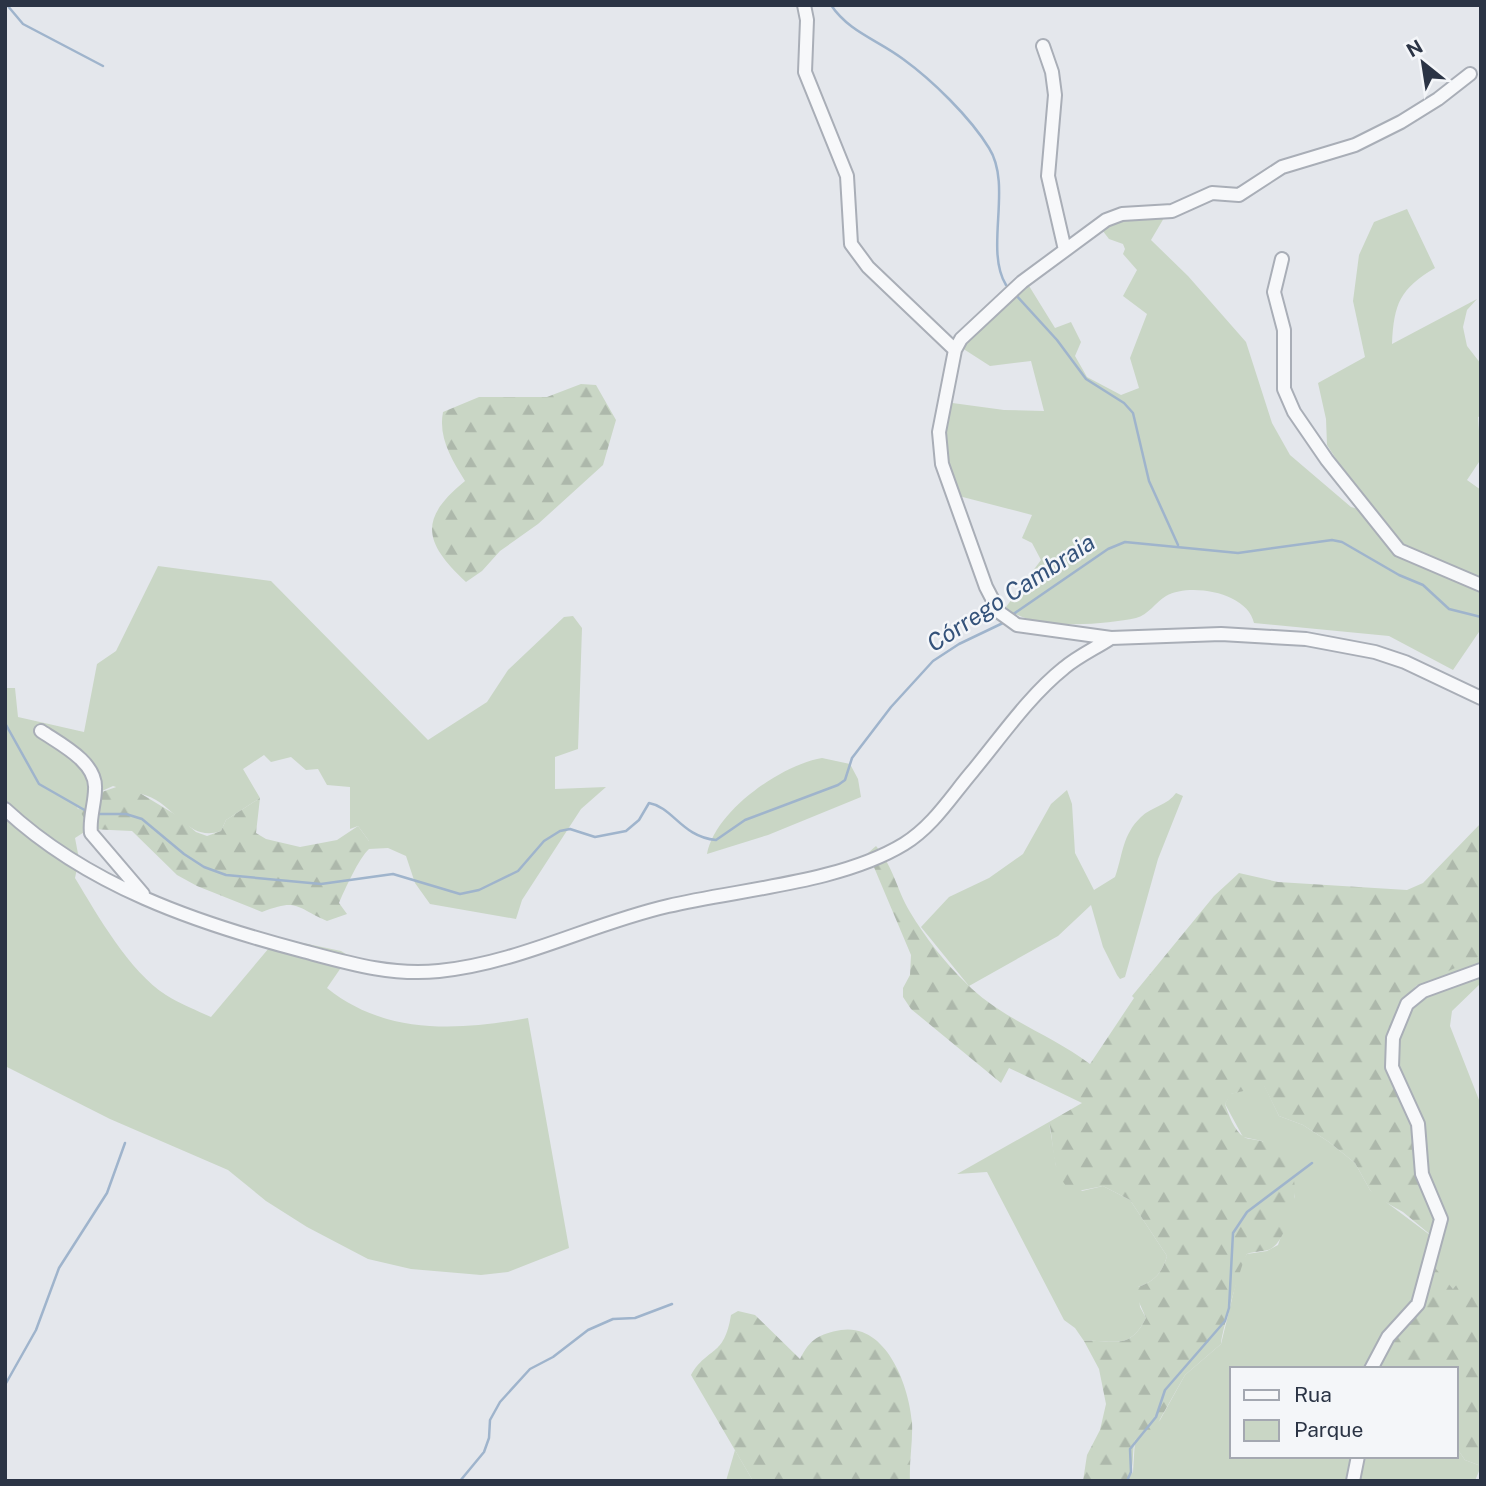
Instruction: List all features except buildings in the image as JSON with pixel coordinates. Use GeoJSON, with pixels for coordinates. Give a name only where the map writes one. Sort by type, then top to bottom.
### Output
{"type":"FeatureCollection","features":[{"type":"Feature","properties":{"kind":"street"},"geometry":{"type":"LineString","coordinates":[[804,5],[807,20],[805,72],[847,176],[851,244],[868,267],[955,350]]}},
{"type":"Feature","properties":{"kind":"street"},"geometry":{"type":"LineString","coordinates":[[1043,46],[1052,72],[1055,95],[1048,176],[1065,250]]}},
{"type":"Feature","properties":{"kind":"street"},"geometry":{"type":"LineString","coordinates":[[1470,74],[1438,99],[1401,122],[1354,145],[1282,167],[1247,191],[1230,196],[1212,193],[1172,211],[1122,214],[1093,227],[968,331],[955,350],[939,432],[940,454],[986,587],[1004,615],[1017,625],[1111,638],[1221,634],[1306,639],[1375,652],[1405,662],[1481,698]]}},
{"type":"Feature","properties":{"kind":"street"},"geometry":{"type":"LineString","coordinates":[[1282,259],[1274,292],[1284,330],[1284,390],[1294,412],[1327,460],[1399,550],[1481,585]]}},
{"type":"Feature","properties":{"kind":"street"},"geometry":{"type":"LineString","coordinates":[[5,809],[78,864],[224,930],[358,965],[395,972],[438,971],[512,958],[627,916],[802,880],[875,858],[918,834],[933,821],[1053,678],[1111,638]]}},
{"type":"Feature","properties":{"kind":"street"},"geometry":{"type":"LineString","coordinates":[[41,731],[75,755],[93,774],[96,785],[91,833],[146,897]]}},
{"type":"Feature","properties":{"kind":"street"},"geometry":{"type":"LineString","coordinates":[[1372,1367],[1388,1337],[1418,1304],[1441,1219],[1422,1174],[1418,1124],[1392,1068],[1393,1038],[1407,1004],[1423,991],[1481,970]]}},
{"type":"Feature","properties":{"kind":"street"},"geometry":{"type":"LineString","coordinates":[[1353,1481],[1358,1458]]}},
{"type":"Feature","properties":{"kind":"green space"},"geometry":{"type":"Polygon","coordinates":[[[1171,206],[1151,240],[1188,276],[1246,342],[1272,423],[1290,455],[1351,507],[1358,509],[1364,502],[1327,445],[1326,419],[1318,383],[1365,357],[1353,301],[1359,255],[1374,222],[1407,209],[1435,268],[1414,283],[1401,298],[1397,307],[1392,344],[1477,299],[1467,310],[1463,327],[1467,346],[1481,364],[1481,416],[1478,417],[1481,459],[1467,480],[1481,490],[1481,629],[1453,670],[1389,636],[1254,623],[1250,613],[1241,604],[1203,590],[1177,592],[1166,596],[1136,618],[1105,623],[1049,623],[1017,615],[1006,607],[1041,560],[1032,543],[1022,538],[1032,515],[955,495],[942,444],[945,402],[1004,410],[1044,411],[1031,361],[990,366],[962,348],[963,338],[1026,281],[1055,328],[1071,322],[1081,342],[1075,356],[1087,377],[1121,395],[1139,388],[1130,358],[1147,314],[1123,296],[1137,270],[1123,254],[1123,244],[1109,239],[1096,222],[1171,206]]]}},
{"type":"Feature","properties":{"kind":"green space"},"geometry":{"type":"Polygon","coordinates":[[[581,384],[596,385],[616,420],[603,465],[538,524],[500,551],[482,571],[466,582],[442,555],[432,531],[439,507],[465,481],[444,440],[443,412],[479,397],[547,397],[581,384]]]}},
{"type":"Feature","properties":{"kind":"green space"},"geometry":{"type":"Polygon","coordinates":[[[158,566],[271,581],[428,740],[487,702],[508,670],[564,617],[573,616],[582,628],[578,749],[555,757],[555,789],[606,787],[581,809],[522,900],[516,919],[430,904],[415,883],[406,856],[388,848],[369,849],[369,841],[358,826],[350,829],[350,787],[327,785],[318,769],[306,770],[291,757],[271,762],[264,755],[243,769],[260,798],[226,820],[221,831],[211,833],[194,829],[156,800],[113,786],[93,795],[77,808],[84,813],[89,829],[75,838],[79,859],[75,878],[127,957],[152,985],[166,995],[211,1017],[269,948],[274,937],[341,951],[349,956],[327,988],[349,1003],[398,1022],[449,1027],[528,1018],[569,1248],[508,1272],[481,1275],[411,1269],[368,1259],[307,1227],[266,1201],[228,1170],[110,1119],[5,1066],[5,688],[15,688],[18,717],[84,732],[97,664],[116,651],[158,566]]]}},
{"type":"Feature","properties":{"kind":"green space"},"geometry":{"type":"Polygon","coordinates":[[[822,758],[850,764],[858,779],[861,797],[768,835],[707,854],[723,822],[752,792],[788,770],[822,758]]]}},
{"type":"Feature","properties":{"kind":"green space"},"geometry":{"type":"Polygon","coordinates":[[[125,784],[176,815],[196,832],[207,836],[221,831],[226,820],[260,798],[256,833],[266,839],[300,847],[337,840],[358,826],[369,841],[369,849],[357,866],[339,903],[347,914],[327,921],[290,905],[262,912],[197,886],[177,875],[132,831],[89,829],[74,799],[77,793],[93,795],[125,784]]]}},
{"type":"Feature","properties":{"kind":"green space"},"geometry":{"type":"Polygon","coordinates":[[[1067,790],[1072,804],[1075,853],[1094,890],[1115,877],[1130,831],[1141,817],[1176,793],[1183,796],[1158,859],[1125,977],[1120,979],[1117,975],[1103,947],[1091,905],[1058,936],[969,986],[921,927],[949,897],[989,878],[1023,854],[1051,804],[1067,790]]]}},
{"type":"Feature","properties":{"kind":"green space"},"geometry":{"type":"Polygon","coordinates":[[[1481,823],[1481,956],[1416,986],[1402,1005],[1390,1044],[1409,1096],[1423,1175],[1440,1218],[1452,1228],[1447,1242],[1438,1241],[1403,1212],[1378,1198],[1370,1190],[1355,1163],[1329,1142],[1303,1125],[1279,1116],[1264,1086],[1231,1094],[1225,1104],[1237,1131],[1246,1138],[1274,1147],[1292,1170],[1294,1200],[1286,1227],[1273,1248],[1247,1254],[1232,1298],[1221,1344],[1185,1375],[1155,1428],[1135,1440],[1132,1466],[1126,1481],[1083,1481],[1087,1455],[1100,1430],[1106,1404],[1099,1369],[1084,1341],[1120,1342],[1127,1340],[1140,1329],[1146,1318],[1135,1293],[1138,1287],[1157,1276],[1167,1256],[1130,1200],[1103,1186],[1073,1192],[1060,1177],[1049,1122],[1082,1103],[1009,1068],[1001,1083],[911,1009],[903,997],[903,988],[910,975],[911,955],[868,853],[876,846],[887,862],[916,921],[943,958],[966,983],[1010,1017],[1090,1064],[1134,998],[1132,996],[1214,896],[1239,873],[1278,882],[1407,890],[1423,883],[1481,823]]]}},
{"type":"Feature","properties":{"kind":"green space"},"geometry":{"type":"Polygon","coordinates":[[[1481,956],[1481,983],[1452,1011],[1450,1026],[1481,1105],[1481,1280],[1453,1289],[1438,1274],[1418,1296],[1369,1367],[1230,1367],[1230,1458],[1458,1458],[1458,1450],[1465,1460],[1481,1466],[1475,1481],[1126,1481],[1133,1472],[1135,1440],[1160,1420],[1185,1375],[1221,1344],[1241,1262],[1247,1254],[1267,1251],[1278,1245],[1295,1196],[1284,1158],[1262,1141],[1243,1137],[1225,1104],[1230,1094],[1264,1085],[1279,1116],[1303,1125],[1355,1163],[1370,1190],[1438,1241],[1448,1227],[1440,1218],[1390,1058],[1402,1005],[1408,995],[1427,979],[1481,956]]]}},
{"type":"Feature","properties":{"kind":"green space"},"geometry":{"type":"Polygon","coordinates":[[[1049,1122],[1056,1166],[1082,1191],[1103,1186],[1130,1200],[1167,1256],[1157,1276],[1138,1287],[1140,1307],[1146,1318],[1140,1329],[1127,1340],[1084,1341],[1075,1328],[1064,1320],[987,1172],[957,1174],[1049,1122]]]}},
{"type":"Feature","properties":{"kind":"green space"},"geometry":{"type":"Polygon","coordinates":[[[1431,1263],[1453,1289],[1463,1277],[1481,1280],[1481,1466],[1465,1460],[1458,1450],[1458,1367],[1369,1367],[1377,1342],[1411,1309],[1431,1263]]]}},
{"type":"Feature","properties":{"kind":"green space"},"geometry":{"type":"Polygon","coordinates":[[[738,1311],[755,1315],[800,1359],[816,1338],[841,1330],[857,1330],[871,1336],[882,1346],[900,1375],[910,1407],[910,1481],[753,1481],[691,1375],[703,1359],[720,1345],[731,1315],[738,1311]]]}},
{"type":"Feature","properties":{"kind":"green space"},"geometry":{"type":"Polygon","coordinates":[[[735,1450],[753,1481],[726,1481],[735,1450]]]}},
{"type":"Feature","properties":{"kind":"waterway"},"geometry":{"type":"LineString","coordinates":[[7,5],[23,24],[103,66]]}},
{"type":"Feature","properties":{"kind":"waterway"},"geometry":{"type":"LineString","coordinates":[[831,5],[846,22],[926,77],[972,124],[989,148],[996,163],[999,180],[997,254],[1006,285]]}},
{"type":"Feature","properties":{"kind":"waterway"},"geometry":{"type":"LineString","coordinates":[[1014,293],[1057,340],[1086,379],[1124,403],[1133,413],[1149,481],[1178,545]]}},
{"type":"Feature","properties":{"kind":"waterway","name":"Córrego Cambraia"},"geometry":{"type":"LineString","coordinates":[[1012,615],[1108,549],[1125,542],[1238,553],[1332,540],[1342,542],[1399,575],[1423,585],[1449,609],[1481,617]]}},
{"type":"Feature","properties":{"kind":"waterway","name":"Córrego Cambraia"},"geometry":{"type":"LineString","coordinates":[[98,814],[126,814],[142,819],[184,854],[204,867],[226,875],[321,884],[393,874],[460,894],[479,890],[518,871],[544,841],[560,831],[570,829],[595,837],[626,831],[639,820],[649,803],[665,810],[695,834],[716,840],[745,820],[845,780],[852,758],[891,707],[933,661],[959,644],[1005,622]]}},
{"type":"Feature","properties":{"kind":"waterway","name":"Córrego Cambraia"},"geometry":{"type":"LineString","coordinates":[[5,723],[39,784],[88,812]]}},
{"type":"Feature","properties":{"kind":"waterway"},"geometry":{"type":"LineString","coordinates":[[5,1385],[36,1330],[59,1268],[107,1193],[125,1143]]}},
{"type":"Feature","properties":{"kind":"waterway"},"geometry":{"type":"LineString","coordinates":[[1127,1481],[1131,1472],[1130,1449],[1156,1417],[1165,1390],[1225,1321],[1229,1308],[1233,1233],[1247,1212],[1312,1163]]}},
{"type":"Feature","properties":{"kind":"waterway"},"geometry":{"type":"LineString","coordinates":[[460,1481],[484,1452],[489,1438],[490,1420],[500,1402],[530,1369],[553,1357],[588,1330],[613,1319],[635,1318],[672,1304]]}}]}
